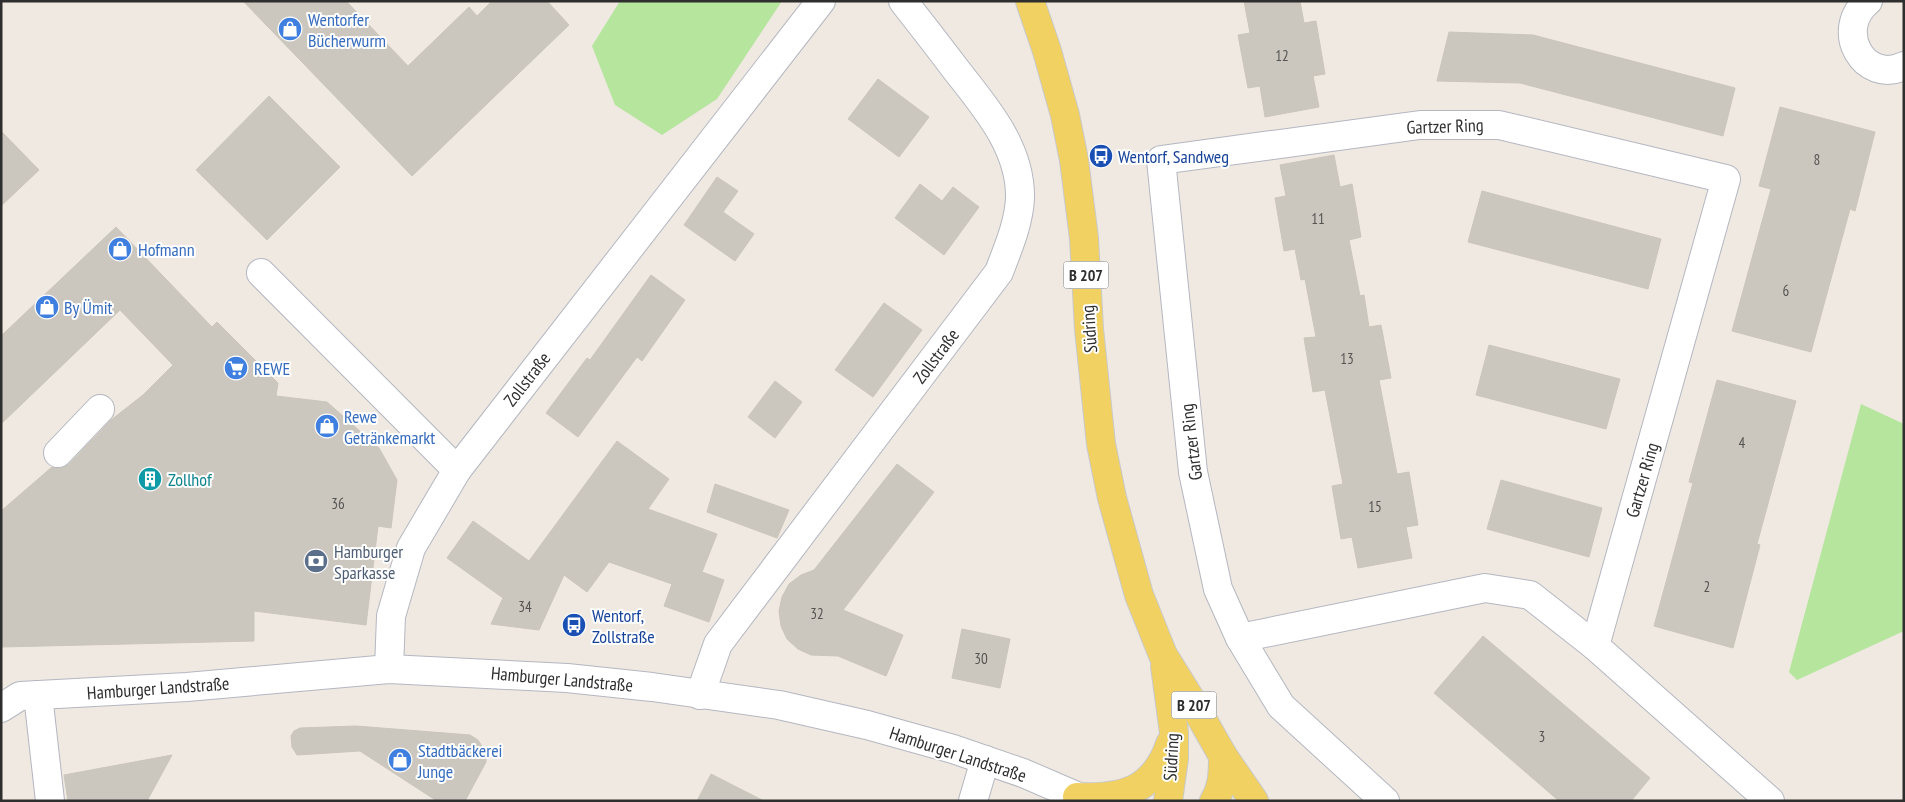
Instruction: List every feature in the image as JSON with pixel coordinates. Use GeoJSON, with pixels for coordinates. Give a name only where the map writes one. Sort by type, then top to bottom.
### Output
{"type":"FeatureCollection","features":[{"type":"Feature","properties":{"kind":"main road","name":"Südring"},"geometry":{"type":"LineString","coordinates":[[1030,1],[1065,115],[1074,160],[1084,238],[1088,329],[1102,444],[1110,489],[1138,595],[1163,655],[1223,756],[1254,801]]}},
{"type":"Feature","properties":{"kind":"main road","name":"Südring"},"geometry":{"type":"LineString","coordinates":[[1163,655],[1174,733],[1174,758],[1168,801]]}},
{"type":"Feature","properties":{"kind":"main road"},"geometry":{"type":"LineString","coordinates":[[1082,799],[1121,794],[1142,786],[1156,772],[1166,756],[1174,733]]}},
{"type":"Feature","properties":{"kind":"main road"},"geometry":{"type":"LineString","coordinates":[[1214,801],[1223,777],[1223,756]]}},
{"type":"Feature","properties":{"kind":"street","name":"Zollstraße"},"geometry":{"type":"LineString","coordinates":[[390,669],[391,616],[411,548],[457,470],[821,1]]}},
{"type":"Feature","properties":{"kind":"street","name":"Zollstraße"},"geometry":{"type":"LineString","coordinates":[[700,695],[718,644],[999,272],[1015,226],[1020,199],[1018,176],[1012,153],[983,104],[903,1]]}},
{"type":"Feature","properties":{"kind":"street"},"geometry":{"type":"LineString","coordinates":[[1868,1],[1856,15],[1853,23],[1854,46],[1861,56],[1875,66],[1887,69],[1904,66]]}},
{"type":"Feature","properties":{"kind":"street","name":"Gartzer Ring"},"geometry":{"type":"LineString","coordinates":[[1386,801],[1281,706],[1240,638],[1218,589],[1193,472],[1161,160],[1420,125],[1499,125],[1726,178],[1595,646]]}},
{"type":"Feature","properties":{"kind":"street"},"geometry":{"type":"LineString","coordinates":[[262,273],[457,470]]}},
{"type":"Feature","properties":{"kind":"street"},"geometry":{"type":"LineString","coordinates":[[58,453],[100,409]]}},
{"type":"Feature","properties":{"kind":"street"},"geometry":{"type":"LineString","coordinates":[[1240,638],[1485,588],[1530,595],[1595,646],[1770,801]]}},
{"type":"Feature","properties":{"kind":"street","name":"Hamburger Landstraße"},"geometry":{"type":"LineString","coordinates":[[15,696],[187,687],[390,669],[567,678],[779,705],[858,723],[953,749],[1022,773],[1082,799]]}},
{"type":"Feature","properties":{"kind":"street"},"geometry":{"type":"LineString","coordinates":[[15,696],[50,801]]}},
{"type":"Feature","properties":{"kind":"street"},"geometry":{"type":"LineString","coordinates":[[973,801],[985,760]]}},
{"type":"Feature","properties":{"kind":"green space"},"geometry":{"type":"Polygon","coordinates":[[[620,1],[782,1],[717,99],[662,135],[615,105],[592,46],[620,1]]]}},
{"type":"Feature","properties":{"kind":"green space"},"geometry":{"type":"Polygon","coordinates":[[[1861,404],[1904,424],[1904,631],[1797,680],[1789,672],[1861,404]]]}},
{"type":"Feature","properties":{"kind":"building"},"geometry":{"type":"Polygon","coordinates":[[[243,1],[346,1],[408,66],[469,7],[477,16],[492,1],[547,1],[569,25],[412,176],[243,1]]]}},
{"type":"Feature","properties":{"kind":"building"},"geometry":{"type":"Polygon","coordinates":[[[1244,1],[1300,1],[1304,23],[1316,21],[1325,74],[1313,76],[1319,107],[1265,117],[1260,86],[1248,88],[1238,35],[1250,33],[1244,1]]]}},
{"type":"Feature","properties":{"kind":"building"},"geometry":{"type":"Polygon","coordinates":[[[1449,32],[1533,35],[1735,88],[1723,136],[1520,83],[1437,81],[1449,32]]]}},
{"type":"Feature","properties":{"kind":"building"},"geometry":{"type":"Polygon","coordinates":[[[878,79],[929,117],[899,157],[848,119],[878,79]]]}},
{"type":"Feature","properties":{"kind":"building"},"geometry":{"type":"Polygon","coordinates":[[[269,96],[340,167],[267,240],[196,170],[269,96]]]}},
{"type":"Feature","properties":{"kind":"building"},"geometry":{"type":"Polygon","coordinates":[[[1780,107],[1875,132],[1855,211],[1850,209],[1811,352],[1732,331],[1771,189],[1759,186],[1780,107]]]}},
{"type":"Feature","properties":{"kind":"building"},"geometry":{"type":"Polygon","coordinates":[[[1,131],[39,170],[1,206],[1,131]]]}},
{"type":"Feature","properties":{"kind":"building"},"geometry":{"type":"Polygon","coordinates":[[[1334,155],[1340,187],[1352,184],[1361,237],[1349,240],[1360,296],[1364,295],[1369,327],[1381,325],[1391,378],[1379,380],[1397,474],[1409,472],[1418,525],[1406,527],[1412,558],[1358,568],[1352,537],[1341,539],[1332,486],[1343,484],[1325,390],[1313,392],[1304,338],[1316,337],[1305,279],[1301,280],[1295,249],[1284,251],[1275,198],[1286,196],[1280,165],[1334,155]]]}},
{"type":"Feature","properties":{"kind":"building"},"geometry":{"type":"Polygon","coordinates":[[[717,177],[738,191],[723,212],[754,234],[735,261],[684,225],[717,177]]]}},
{"type":"Feature","properties":{"kind":"building"},"geometry":{"type":"Polygon","coordinates":[[[920,184],[942,201],[953,187],[979,207],[944,255],[895,218],[920,184]]]}},
{"type":"Feature","properties":{"kind":"building"},"geometry":{"type":"Polygon","coordinates":[[[1482,191],[1661,239],[1648,289],[1468,242],[1482,191]]]}},
{"type":"Feature","properties":{"kind":"building"},"geometry":{"type":"Polygon","coordinates":[[[116,227],[212,327],[217,322],[278,383],[276,396],[327,402],[379,448],[397,480],[391,528],[378,526],[366,625],[254,611],[254,641],[1,647],[1,511],[52,467],[62,468],[69,464],[111,420],[143,395],[173,365],[120,310],[1,424],[1,336],[116,227]]]}},
{"type":"Feature","properties":{"kind":"building"},"geometry":{"type":"Polygon","coordinates":[[[651,275],[685,300],[642,361],[637,357],[578,437],[546,413],[587,358],[590,360],[651,275]]]}},
{"type":"Feature","properties":{"kind":"building"},"geometry":{"type":"Polygon","coordinates":[[[884,303],[922,330],[873,397],[835,370],[884,303]]]}},
{"type":"Feature","properties":{"kind":"building"},"geometry":{"type":"Polygon","coordinates":[[[1489,345],[1620,379],[1606,429],[1476,395],[1489,345]]]}},
{"type":"Feature","properties":{"kind":"building"},"geometry":{"type":"Polygon","coordinates":[[[1717,380],[1796,401],[1757,544],[1760,545],[1733,648],[1654,626],[1693,483],[1689,482],[1717,380]]]}},
{"type":"Feature","properties":{"kind":"building"},"geometry":{"type":"Polygon","coordinates":[[[775,381],[802,402],[775,438],[748,417],[775,381]]]}},
{"type":"Feature","properties":{"kind":"building"},"geometry":{"type":"Polygon","coordinates":[[[617,441],[669,479],[648,509],[717,534],[702,572],[724,580],[709,622],[664,606],[672,584],[609,562],[587,592],[564,575],[539,630],[491,624],[503,598],[447,558],[473,521],[529,561],[617,441]]]}},
{"type":"Feature","properties":{"kind":"building"},"geometry":{"type":"Polygon","coordinates":[[[897,464],[934,492],[843,610],[903,635],[886,676],[838,656],[811,655],[798,649],[787,639],[781,626],[779,611],[782,597],[789,584],[801,575],[814,570],[897,464]]]}},
{"type":"Feature","properties":{"kind":"building"},"geometry":{"type":"Polygon","coordinates":[[[1501,480],[1602,508],[1589,557],[1487,529],[1501,480]]]}},
{"type":"Feature","properties":{"kind":"building"},"geometry":{"type":"Polygon","coordinates":[[[715,484],[789,510],[777,538],[707,512],[715,484]]]}},
{"type":"Feature","properties":{"kind":"building"},"geometry":{"type":"Polygon","coordinates":[[[962,629],[1010,639],[1000,688],[952,678],[962,629]]]}},
{"type":"Feature","properties":{"kind":"building"},"geometry":{"type":"Polygon","coordinates":[[[1483,636],[1650,778],[1631,801],[1559,801],[1434,693],[1483,636]]]}},
{"type":"Feature","properties":{"kind":"building"},"geometry":{"type":"Polygon","coordinates":[[[356,726],[470,735],[478,740],[483,748],[486,754],[486,762],[465,801],[437,801],[360,751],[297,755],[292,747],[291,736],[294,731],[300,728],[356,726]]]}},
{"type":"Feature","properties":{"kind":"building"},"geometry":{"type":"Polygon","coordinates":[[[172,755],[147,801],[68,801],[64,775],[172,755]]]}},
{"type":"Feature","properties":{"kind":"building"},"geometry":{"type":"Polygon","coordinates":[[[711,774],[764,801],[697,801],[711,774]]]}},
{"type":"Feature","properties":{"kind":"place","name":"Wentorfer Bücherwurm"},"geometry":{"type":"Point","coordinates":[290,29]}},
{"type":"Feature","properties":{"kind":"place","name":"Wentorf, Sandweg"},"geometry":{"type":"Point","coordinates":[1101,156]}},
{"type":"Feature","properties":{"kind":"place","name":"Hofmann"},"geometry":{"type":"Point","coordinates":[120,249]}},
{"type":"Feature","properties":{"kind":"place","name":"By Ümit"},"geometry":{"type":"Point","coordinates":[47,307]}},
{"type":"Feature","properties":{"kind":"place","name":"REWE"},"geometry":{"type":"Point","coordinates":[236,368]}},
{"type":"Feature","properties":{"kind":"place","name":"Rewe Getränkemarkt"},"geometry":{"type":"Point","coordinates":[327,426]}},
{"type":"Feature","properties":{"kind":"place","name":"Zollhof"},"geometry":{"type":"Point","coordinates":[150,479]}},
{"type":"Feature","properties":{"kind":"place","name":"Hamburger Sparkasse"},"geometry":{"type":"Point","coordinates":[316,561]}},
{"type":"Feature","properties":{"kind":"place","name":"Wentorf, Zollstraße"},"geometry":{"type":"Point","coordinates":[574,625]}},
{"type":"Feature","properties":{"kind":"place","name":"Stadtbäckerei Junge"},"geometry":{"type":"Point","coordinates":[400,760]}}]}
